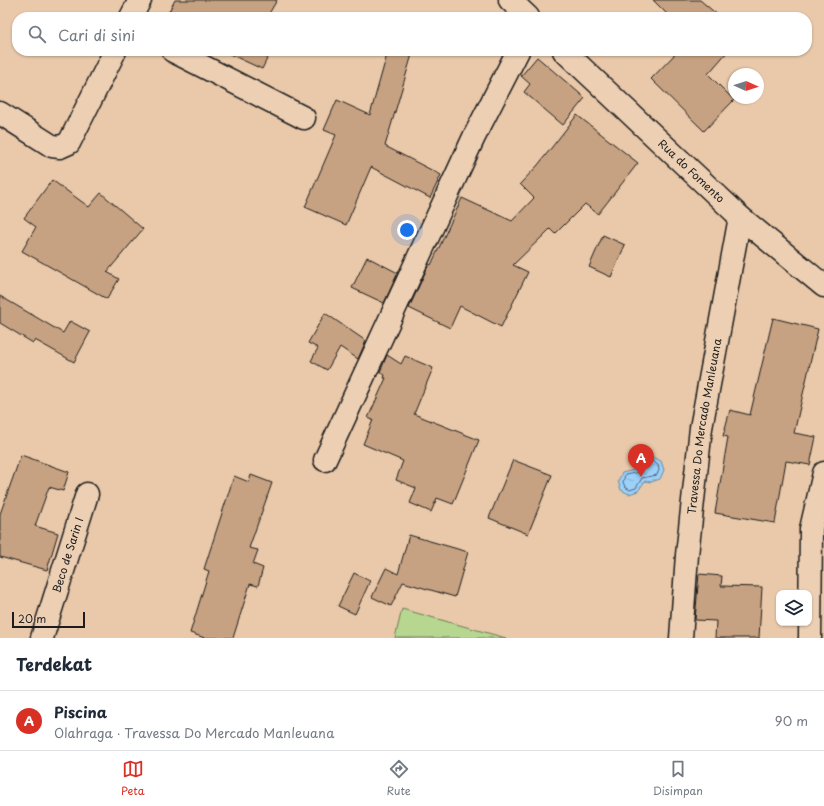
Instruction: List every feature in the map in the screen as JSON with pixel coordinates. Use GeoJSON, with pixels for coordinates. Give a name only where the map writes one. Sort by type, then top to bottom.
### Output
{"type":"FeatureCollection","features":[{"type":"Feature","properties":{"kind":"street"},"geometry":{"type":"LineString","coordinates":[[134,12],[140,0]]}},
{"type":"Feature","properties":{"kind":"street"},"geometry":{"type":"LineString","coordinates":[[510,0],[523,12]]}},
{"type":"Feature","properties":{"kind":"street"},"geometry":{"type":"LineString","coordinates":[[0,113],[52,146],[60,147],[69,143],[112,56]]}},
{"type":"Feature","properties":{"kind":"street"},"geometry":{"type":"LineString","coordinates":[[183,56],[304,118]]}},
{"type":"Feature","properties":{"kind":"street"},"geometry":{"type":"LineString","coordinates":[[326,460],[474,137],[515,56]]}},
{"type":"Feature","properties":{"kind":"street","name":"Rua do Fomento"},"geometry":{"type":"LineString","coordinates":[[569,56],[740,217],[824,286]]}},
{"type":"Feature","properties":{"kind":"street","name":"Travessa Do Mercado Manleuana"},"geometry":{"type":"LineString","coordinates":[[681,638],[687,555],[701,428],[740,217]]}},
{"type":"Feature","properties":{"kind":"street"},"geometry":{"type":"LineString","coordinates":[[810,638],[811,530],[824,473]]}},
{"type":"Feature","properties":{"kind":"street","name":"Beco de Sarin I"},"geometry":{"type":"LineString","coordinates":[[42,638],[87,494]]}},
{"type":"Feature","properties":{"kind":"green space"},"geometry":{"type":"Polygon","coordinates":[[[402,609],[506,638],[395,638],[402,609]]]}},
{"type":"Feature","properties":{"kind":"water"},"geometry":{"type":"Polygon","coordinates":[[[652,457],[661,461],[664,470],[660,479],[651,482],[645,481],[638,491],[629,494],[621,490],[618,481],[622,473],[638,469],[643,460],[652,457]]]}},
{"type":"Feature","properties":{"kind":"building"},"geometry":{"type":"Polygon","coordinates":[[[175,0],[277,0],[270,12],[169,12],[175,0]]]}},
{"type":"Feature","properties":{"kind":"building"},"geometry":{"type":"Polygon","coordinates":[[[653,0],[700,0],[714,12],[665,12],[653,0]]]}},
{"type":"Feature","properties":{"kind":"building"},"geometry":{"type":"Polygon","coordinates":[[[234,56],[268,56],[262,69],[234,56]]]}},
{"type":"Feature","properties":{"kind":"building"},"geometry":{"type":"Polygon","coordinates":[[[387,56],[412,56],[385,146],[441,175],[430,198],[371,167],[346,225],[305,207],[336,135],[324,130],[337,100],[370,115],[387,56]]]}},
{"type":"Feature","properties":{"kind":"building"},"geometry":{"type":"Polygon","coordinates":[[[673,56],[724,56],[708,74],[728,94],[728,104],[730,104],[704,131],[651,79],[673,56]]]}},
{"type":"Feature","properties":{"kind":"building"},"geometry":{"type":"Polygon","coordinates":[[[537,57],[585,98],[563,125],[524,92],[530,84],[521,76],[537,57]]]}},
{"type":"Feature","properties":{"kind":"building"},"geometry":{"type":"Polygon","coordinates":[[[577,115],[638,163],[598,214],[585,204],[555,234],[550,229],[513,265],[528,272],[501,327],[460,306],[450,328],[409,308],[462,198],[512,221],[534,198],[520,184],[538,165],[577,115]]]}},
{"type":"Feature","properties":{"kind":"building"},"geometry":{"type":"Polygon","coordinates":[[[52,180],[89,207],[101,193],[143,229],[107,272],[119,279],[107,299],[22,251],[36,227],[24,218],[52,180]]]}},
{"type":"Feature","properties":{"kind":"building"},"geometry":{"type":"Polygon","coordinates":[[[603,235],[625,245],[611,277],[589,267],[603,235]]]}},
{"type":"Feature","properties":{"kind":"building"},"geometry":{"type":"Polygon","coordinates":[[[367,257],[398,273],[384,303],[352,288],[367,257]]]}},
{"type":"Feature","properties":{"kind":"building"},"geometry":{"type":"Polygon","coordinates":[[[0,296],[63,333],[70,321],[90,332],[74,362],[35,340],[33,343],[0,323],[0,296]]]}},
{"type":"Feature","properties":{"kind":"building"},"geometry":{"type":"Polygon","coordinates":[[[325,313],[366,341],[358,359],[340,347],[327,370],[311,361],[318,348],[308,343],[325,313]]]}},
{"type":"Feature","properties":{"kind":"building"},"geometry":{"type":"Polygon","coordinates":[[[773,318],[818,329],[794,433],[816,437],[810,465],[786,461],[775,523],[715,513],[728,437],[723,436],[730,410],[750,415],[773,318]]]}},
{"type":"Feature","properties":{"kind":"building"},"geometry":{"type":"Polygon","coordinates":[[[387,355],[401,364],[405,356],[433,368],[414,414],[479,440],[453,504],[437,498],[431,512],[410,503],[416,488],[396,480],[403,461],[363,444],[373,420],[368,418],[386,378],[384,378],[385,375],[380,372],[387,355]]]}},
{"type":"Feature","properties":{"kind":"building"},"geometry":{"type":"Polygon","coordinates":[[[21,455],[69,472],[63,491],[49,487],[35,526],[58,533],[47,570],[0,557],[0,514],[21,455]]]}},
{"type":"Feature","properties":{"kind":"building"},"geometry":{"type":"Polygon","coordinates":[[[513,460],[552,475],[528,534],[489,518],[513,460]]]}},
{"type":"Feature","properties":{"kind":"building"},"geometry":{"type":"Polygon","coordinates":[[[251,475],[272,483],[249,548],[258,550],[253,564],[263,568],[258,586],[250,584],[233,638],[205,638],[190,633],[209,571],[204,569],[234,476],[249,482],[251,475]]]}},
{"type":"Feature","properties":{"kind":"building"},"geometry":{"type":"Polygon","coordinates":[[[409,535],[468,552],[455,597],[403,582],[391,606],[372,597],[386,568],[398,574],[409,535]]]}},
{"type":"Feature","properties":{"kind":"building"},"geometry":{"type":"Polygon","coordinates":[[[354,573],[370,581],[355,614],[338,606],[354,573]]]}},
{"type":"Feature","properties":{"kind":"building"},"geometry":{"type":"Polygon","coordinates":[[[699,574],[722,576],[721,586],[762,587],[759,638],[715,638],[716,621],[695,620],[699,574]]]}},
{"type":"Feature","properties":{"kind":"place","name":"Piscina"},"geometry":{"type":"Point","coordinates":[641,477]}}]}
